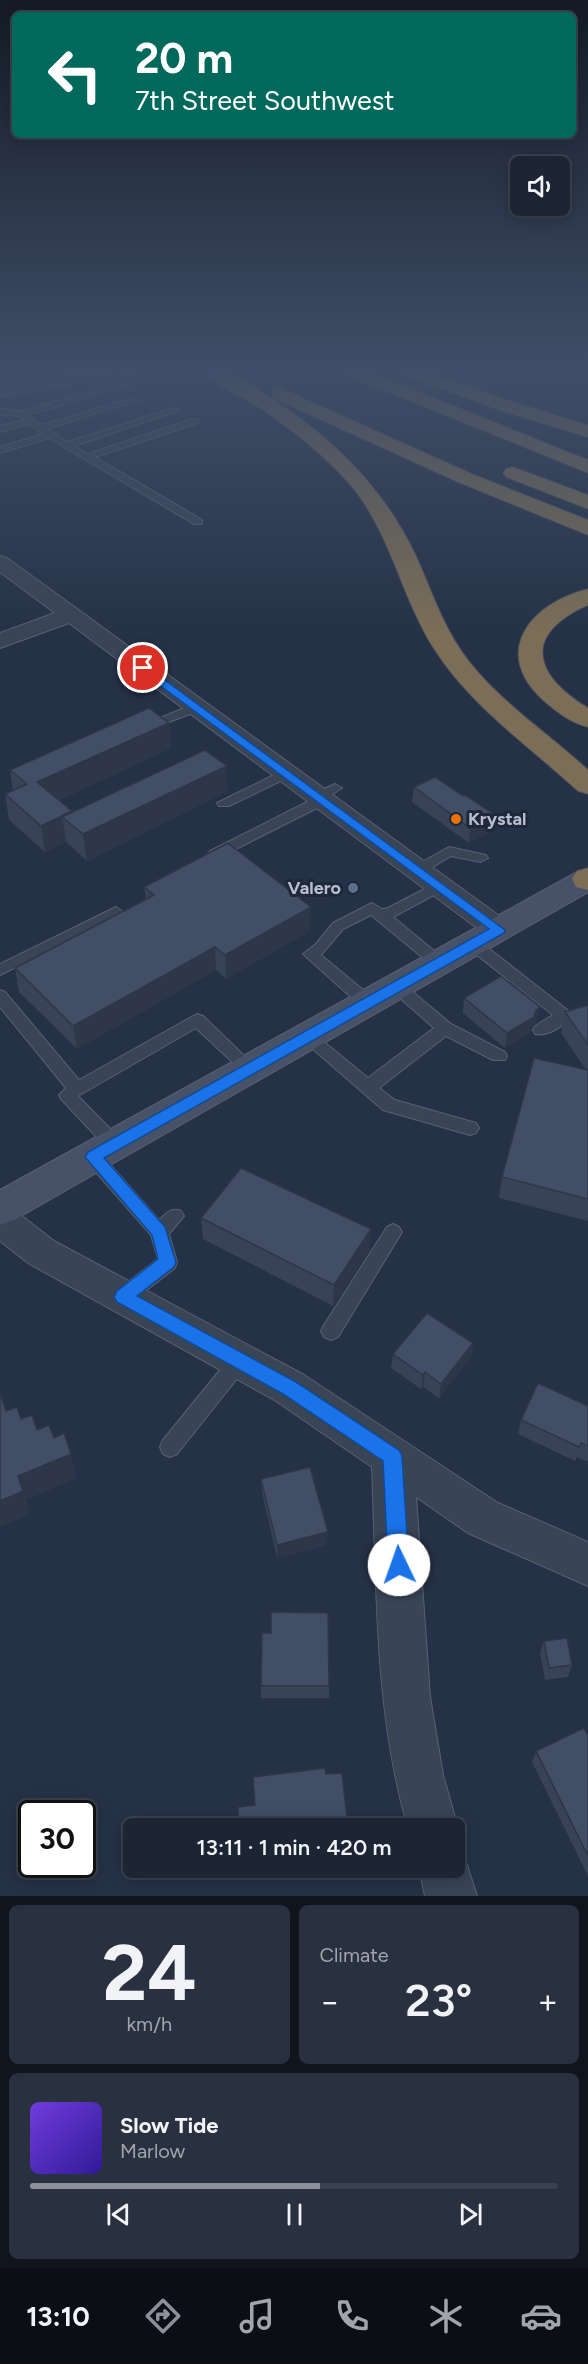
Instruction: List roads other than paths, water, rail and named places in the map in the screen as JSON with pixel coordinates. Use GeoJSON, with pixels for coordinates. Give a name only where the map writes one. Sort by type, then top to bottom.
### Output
{"type":"FeatureCollection","features":[{"type":"Feature","properties":{"kind":"highway"},"geometry":{"type":"LineString","coordinates":[[339,460],[363,484],[397,540],[428,613],[452,657],[488,699],[517,727],[588,785]]}},
{"type":"Feature","properties":{"kind":"highway"},"geometry":{"type":"LineString","coordinates":[[428,460],[588,528]]}},
{"type":"Feature","properties":{"kind":"highway"},"geometry":{"type":"LineString","coordinates":[[572,460],[588,467]]}},
{"type":"Feature","properties":{"kind":"highway"},"geometry":{"type":"LineString","coordinates":[[498,467],[588,503]]}},
{"type":"Feature","properties":{"kind":"highway"},"geometry":{"type":"LineString","coordinates":[[588,596],[554,610],[541,622],[532,635],[529,650],[531,666],[540,682],[557,700],[588,719]]}},
{"type":"Feature","properties":{"kind":"highway"},"geometry":{"type":"LineString","coordinates":[[556,757],[588,774]]}},
{"type":"Feature","properties":{"kind":"main road"},"geometry":{"type":"LineString","coordinates":[[0,1209],[588,879]]}},
{"type":"Feature","properties":{"kind":"street"},"geometry":{"type":"LineString","coordinates":[[0,562],[286,773],[325,795],[440,886],[486,937]]}},
{"type":"Feature","properties":{"kind":"street"},"geometry":{"type":"LineString","coordinates":[[0,641],[71,615]]}},
{"type":"Feature","properties":{"kind":"street"},"geometry":{"type":"LineString","coordinates":[[0,1220],[41,1252],[290,1388],[483,1518],[588,1564]]}},
{"type":"Feature","properties":{"kind":"street"},"geometry":{"type":"LineString","coordinates":[[393,1456],[406,1697],[418,1775],[430,1818]]}},
{"type":"Feature","properties":{"kind":"street"},"geometry":{"type":"LineString","coordinates":[[446,1878],[451,1896]]}},
{"type":"Feature","properties":{"kind":"lane"},"geometry":{"type":"LineString","coordinates":[[93,460],[198,522]]}},
{"type":"Feature","properties":{"kind":"lane"},"geometry":{"type":"LineString","coordinates":[[137,732],[197,707]]}},
{"type":"Feature","properties":{"kind":"lane"},"geometry":{"type":"LineString","coordinates":[[224,803],[286,773]]}},
{"type":"Feature","properties":{"kind":"lane"},"geometry":{"type":"LineString","coordinates":[[200,862],[325,795]]}},
{"type":"Feature","properties":{"kind":"lane"},"geometry":{"type":"LineString","coordinates":[[418,870],[449,851],[481,858]]}},
{"type":"Feature","properties":{"kind":"lane"},"geometry":{"type":"LineString","coordinates":[[380,914],[392,913],[440,886]]}},
{"type":"Feature","properties":{"kind":"lane"},"geometry":{"type":"LineString","coordinates":[[439,963],[372,908],[338,926],[321,948],[311,954],[382,995],[499,1056]]}},
{"type":"Feature","properties":{"kind":"lane"},"geometry":{"type":"LineString","coordinates":[[0,970],[116,912]]}},
{"type":"Feature","properties":{"kind":"lane"},"geometry":{"type":"LineString","coordinates":[[486,937],[564,1016],[541,1030]]}},
{"type":"Feature","properties":{"kind":"lane"},"geometry":{"type":"LineString","coordinates":[[0,996],[77,1090]]}},
{"type":"Feature","properties":{"kind":"lane"},"geometry":{"type":"LineString","coordinates":[[123,1297],[168,1262],[159,1232],[67,1095],[197,1020],[250,1069]]}},
{"type":"Feature","properties":{"kind":"lane"},"geometry":{"type":"LineString","coordinates":[[367,1088],[445,1028]]}},
{"type":"Feature","properties":{"kind":"lane"},"geometry":{"type":"LineString","coordinates":[[307,1037],[389,1105],[470,1128]]}},
{"type":"Feature","properties":{"kind":"lane"},"geometry":{"type":"LineString","coordinates":[[159,1232],[175,1216]]}},
{"type":"Feature","properties":{"kind":"lane"},"geometry":{"type":"LineString","coordinates":[[331,1331],[393,1232]]}},
{"type":"Feature","properties":{"kind":"lane"},"geometry":{"type":"LineString","coordinates":[[170,1447],[240,1360]]}},
{"type":"Feature","properties":{"kind":"place","name":"Krystal"},"geometry":{"type":"Point","coordinates":[456,819]}},
{"type":"Feature","properties":{"kind":"place","name":"Valero"},"geometry":{"type":"Point","coordinates":[353,888]}}]}
